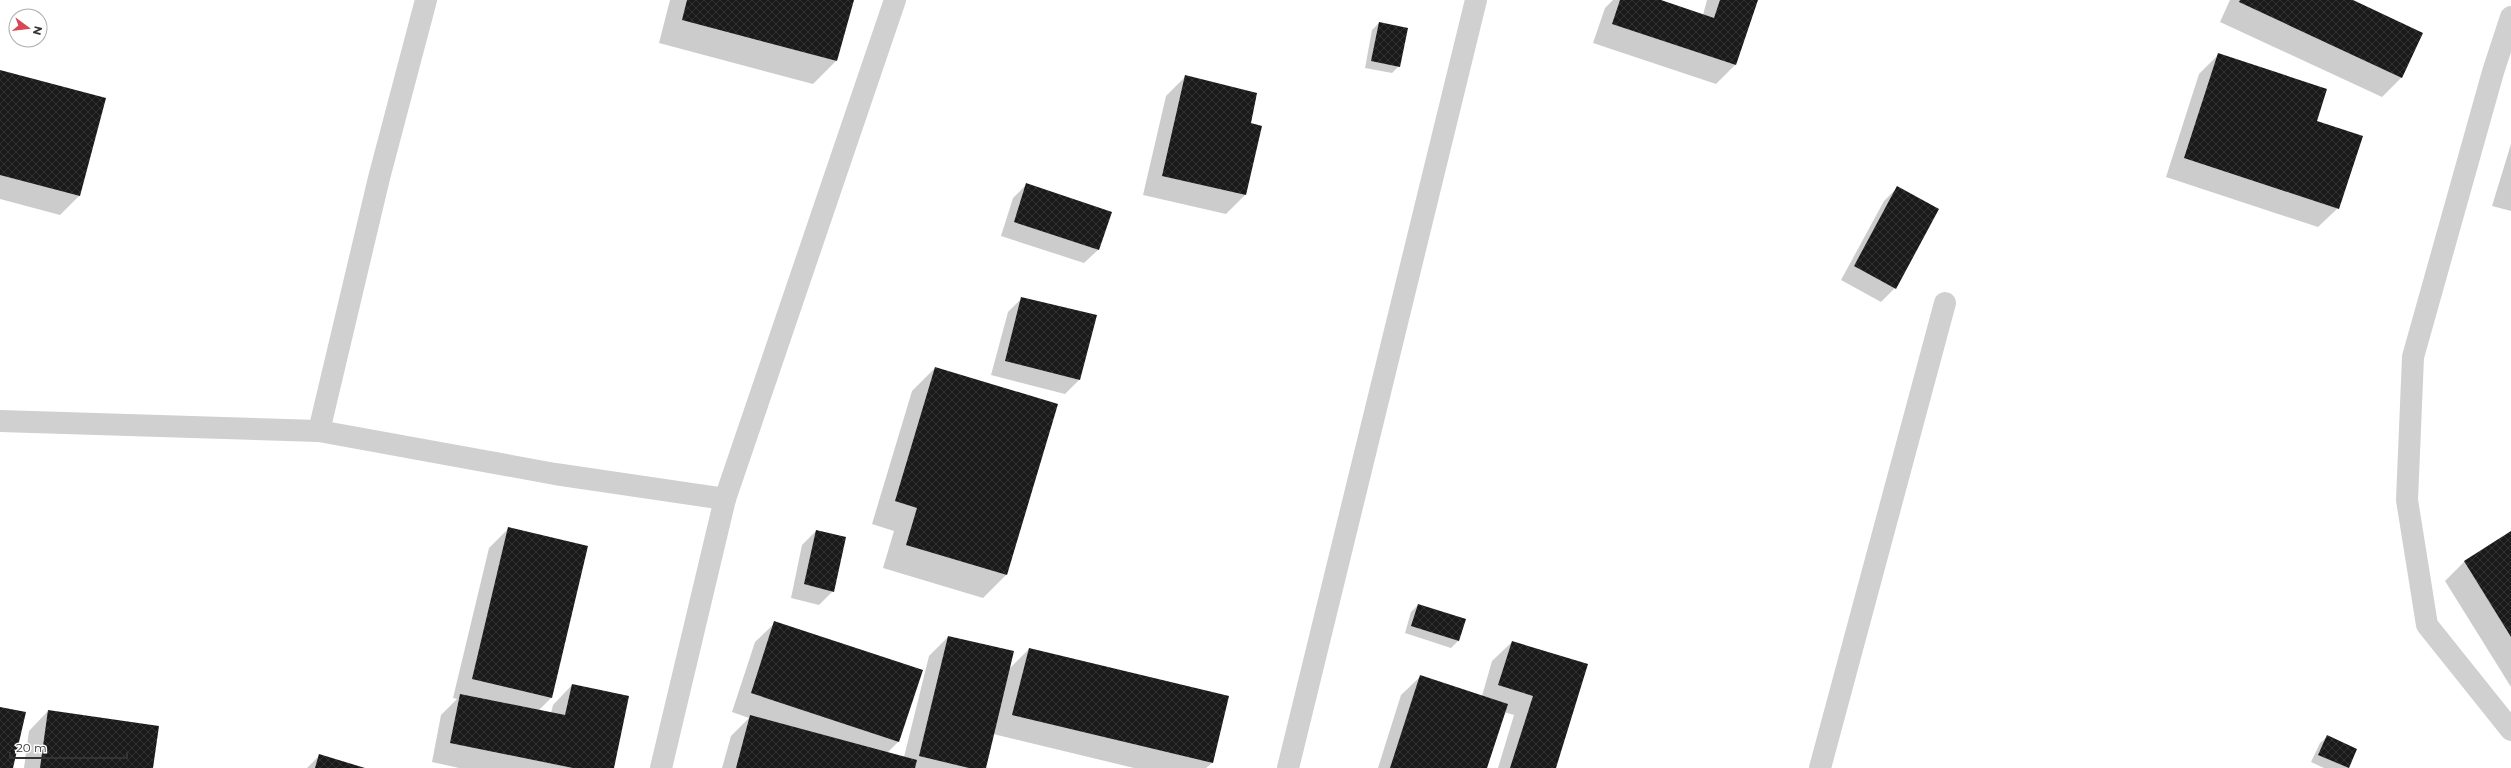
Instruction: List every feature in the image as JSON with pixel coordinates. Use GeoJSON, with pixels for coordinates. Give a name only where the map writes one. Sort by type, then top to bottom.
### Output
{"type":"FeatureCollection","features":[{"type":"Feature","properties":{"kind":"street"},"geometry":{"type":"LineString","coordinates":[[319,431],[379,178],[426,0]]}},
{"type":"Feature","properties":{"kind":"street"},"geometry":{"type":"LineString","coordinates":[[661,768],[725,499],[895,0]]}},
{"type":"Feature","properties":{"kind":"street"},"geometry":{"type":"LineString","coordinates":[[1288,768],[1476,0]]}},
{"type":"Feature","properties":{"kind":"street"},"geometry":{"type":"LineString","coordinates":[[2511,17],[2493,72],[2413,357],[2407,500],[2427,625],[2511,730]]}},
{"type":"Feature","properties":{"kind":"street"},"geometry":{"type":"LineString","coordinates":[[1820,768],[1945,302]]}},
{"type":"Feature","properties":{"kind":"street"},"geometry":{"type":"LineString","coordinates":[[0,421],[319,431],[555,474],[725,499]]}},
{"type":"Feature","properties":{"kind":"building"},"geometry":{"type":"Polygon","coordinates":[[[687,0],[854,0],[837,61],[682,20],[687,0]]]}},
{"type":"Feature","properties":{"kind":"building"},"geometry":{"type":"Polygon","coordinates":[[[1620,0],[1661,0],[1714,18],[1720,0],[1758,0],[1736,65],[1612,24],[1620,0]]]}},
{"type":"Feature","properties":{"kind":"building"},"geometry":{"type":"Polygon","coordinates":[[[2240,0],[2353,0],[2423,33],[2402,78],[2239,2],[2240,0]]]}},
{"type":"Feature","properties":{"kind":"building"},"geometry":{"type":"Polygon","coordinates":[[[1379,22],[1408,28],[1400,67],[1371,61],[1379,22]]]}},
{"type":"Feature","properties":{"kind":"building"},"geometry":{"type":"Polygon","coordinates":[[[2218,53],[2327,89],[2317,121],[2363,136],[2339,209],[2184,158],[2218,53]]]}},
{"type":"Feature","properties":{"kind":"building"},"geometry":{"type":"Polygon","coordinates":[[[0,70],[106,98],[80,196],[0,175],[0,70]]]}},
{"type":"Feature","properties":{"kind":"building"},"geometry":{"type":"Polygon","coordinates":[[[1185,75],[1257,93],[1251,123],[1262,126],[1246,195],[1162,176],[1185,75]]]}},
{"type":"Feature","properties":{"kind":"building"},"geometry":{"type":"Polygon","coordinates":[[[1026,183],[1112,212],[1099,250],[1014,222],[1026,183]]]}},
{"type":"Feature","properties":{"kind":"building"},"geometry":{"type":"Polygon","coordinates":[[[1897,186],[1939,209],[1896,289],[1854,266],[1897,186]]]}},
{"type":"Feature","properties":{"kind":"building"},"geometry":{"type":"Polygon","coordinates":[[[1021,297],[1097,315],[1080,380],[1005,361],[1021,297]]]}},
{"type":"Feature","properties":{"kind":"building"},"geometry":{"type":"Polygon","coordinates":[[[935,367],[1058,404],[1007,575],[906,545],[917,508],[895,501],[935,367]]]}},
{"type":"Feature","properties":{"kind":"building"},"geometry":{"type":"Polygon","coordinates":[[[508,527],[588,546],[552,698],[472,679],[508,527]]]}},
{"type":"Feature","properties":{"kind":"building"},"geometry":{"type":"Polygon","coordinates":[[[816,530],[846,537],[834,592],[804,584],[816,530]]]}},
{"type":"Feature","properties":{"kind":"building"},"geometry":{"type":"Polygon","coordinates":[[[2511,531],[2511,637],[2464,561],[2511,531]]]}},
{"type":"Feature","properties":{"kind":"building"},"geometry":{"type":"Polygon","coordinates":[[[1418,604],[1466,619],[1459,641],[1411,626],[1418,604]]]}},
{"type":"Feature","properties":{"kind":"building"},"geometry":{"type":"Polygon","coordinates":[[[774,621],[923,670],[899,742],[751,693],[774,621]]]}},
{"type":"Feature","properties":{"kind":"building"},"geometry":{"type":"Polygon","coordinates":[[[948,636],[1014,651],[986,768],[969,768],[919,756],[948,636]]]}},
{"type":"Feature","properties":{"kind":"building"},"geometry":{"type":"Polygon","coordinates":[[[1512,641],[1588,664],[1556,768],[1510,768],[1533,696],[1498,685],[1512,641]]]}},
{"type":"Feature","properties":{"kind":"building"},"geometry":{"type":"Polygon","coordinates":[[[1029,648],[1229,696],[1213,763],[1012,715],[1029,648]]]}},
{"type":"Feature","properties":{"kind":"building"},"geometry":{"type":"Polygon","coordinates":[[[1420,675],[1508,704],[1487,768],[1390,768],[1420,675]]]}},
{"type":"Feature","properties":{"kind":"building"},"geometry":{"type":"Polygon","coordinates":[[[572,684],[629,696],[614,768],[573,768],[450,743],[460,694],[565,715],[572,684]]]}},
{"type":"Feature","properties":{"kind":"building"},"geometry":{"type":"Polygon","coordinates":[[[0,707],[26,712],[13,768],[0,768],[0,707]]]}},
{"type":"Feature","properties":{"kind":"building"},"geometry":{"type":"Polygon","coordinates":[[[48,710],[159,726],[153,768],[40,768],[48,710]]]}},
{"type":"Feature","properties":{"kind":"building"},"geometry":{"type":"Polygon","coordinates":[[[750,715],[917,760],[915,768],[736,768],[750,715]]]}},
{"type":"Feature","properties":{"kind":"building"},"geometry":{"type":"Polygon","coordinates":[[[2327,735],[2357,749],[2349,768],[2318,755],[2327,735]]]}},
{"type":"Feature","properties":{"kind":"building"},"geometry":{"type":"Polygon","coordinates":[[[319,754],[365,768],[315,768],[319,754]]]}}]}
